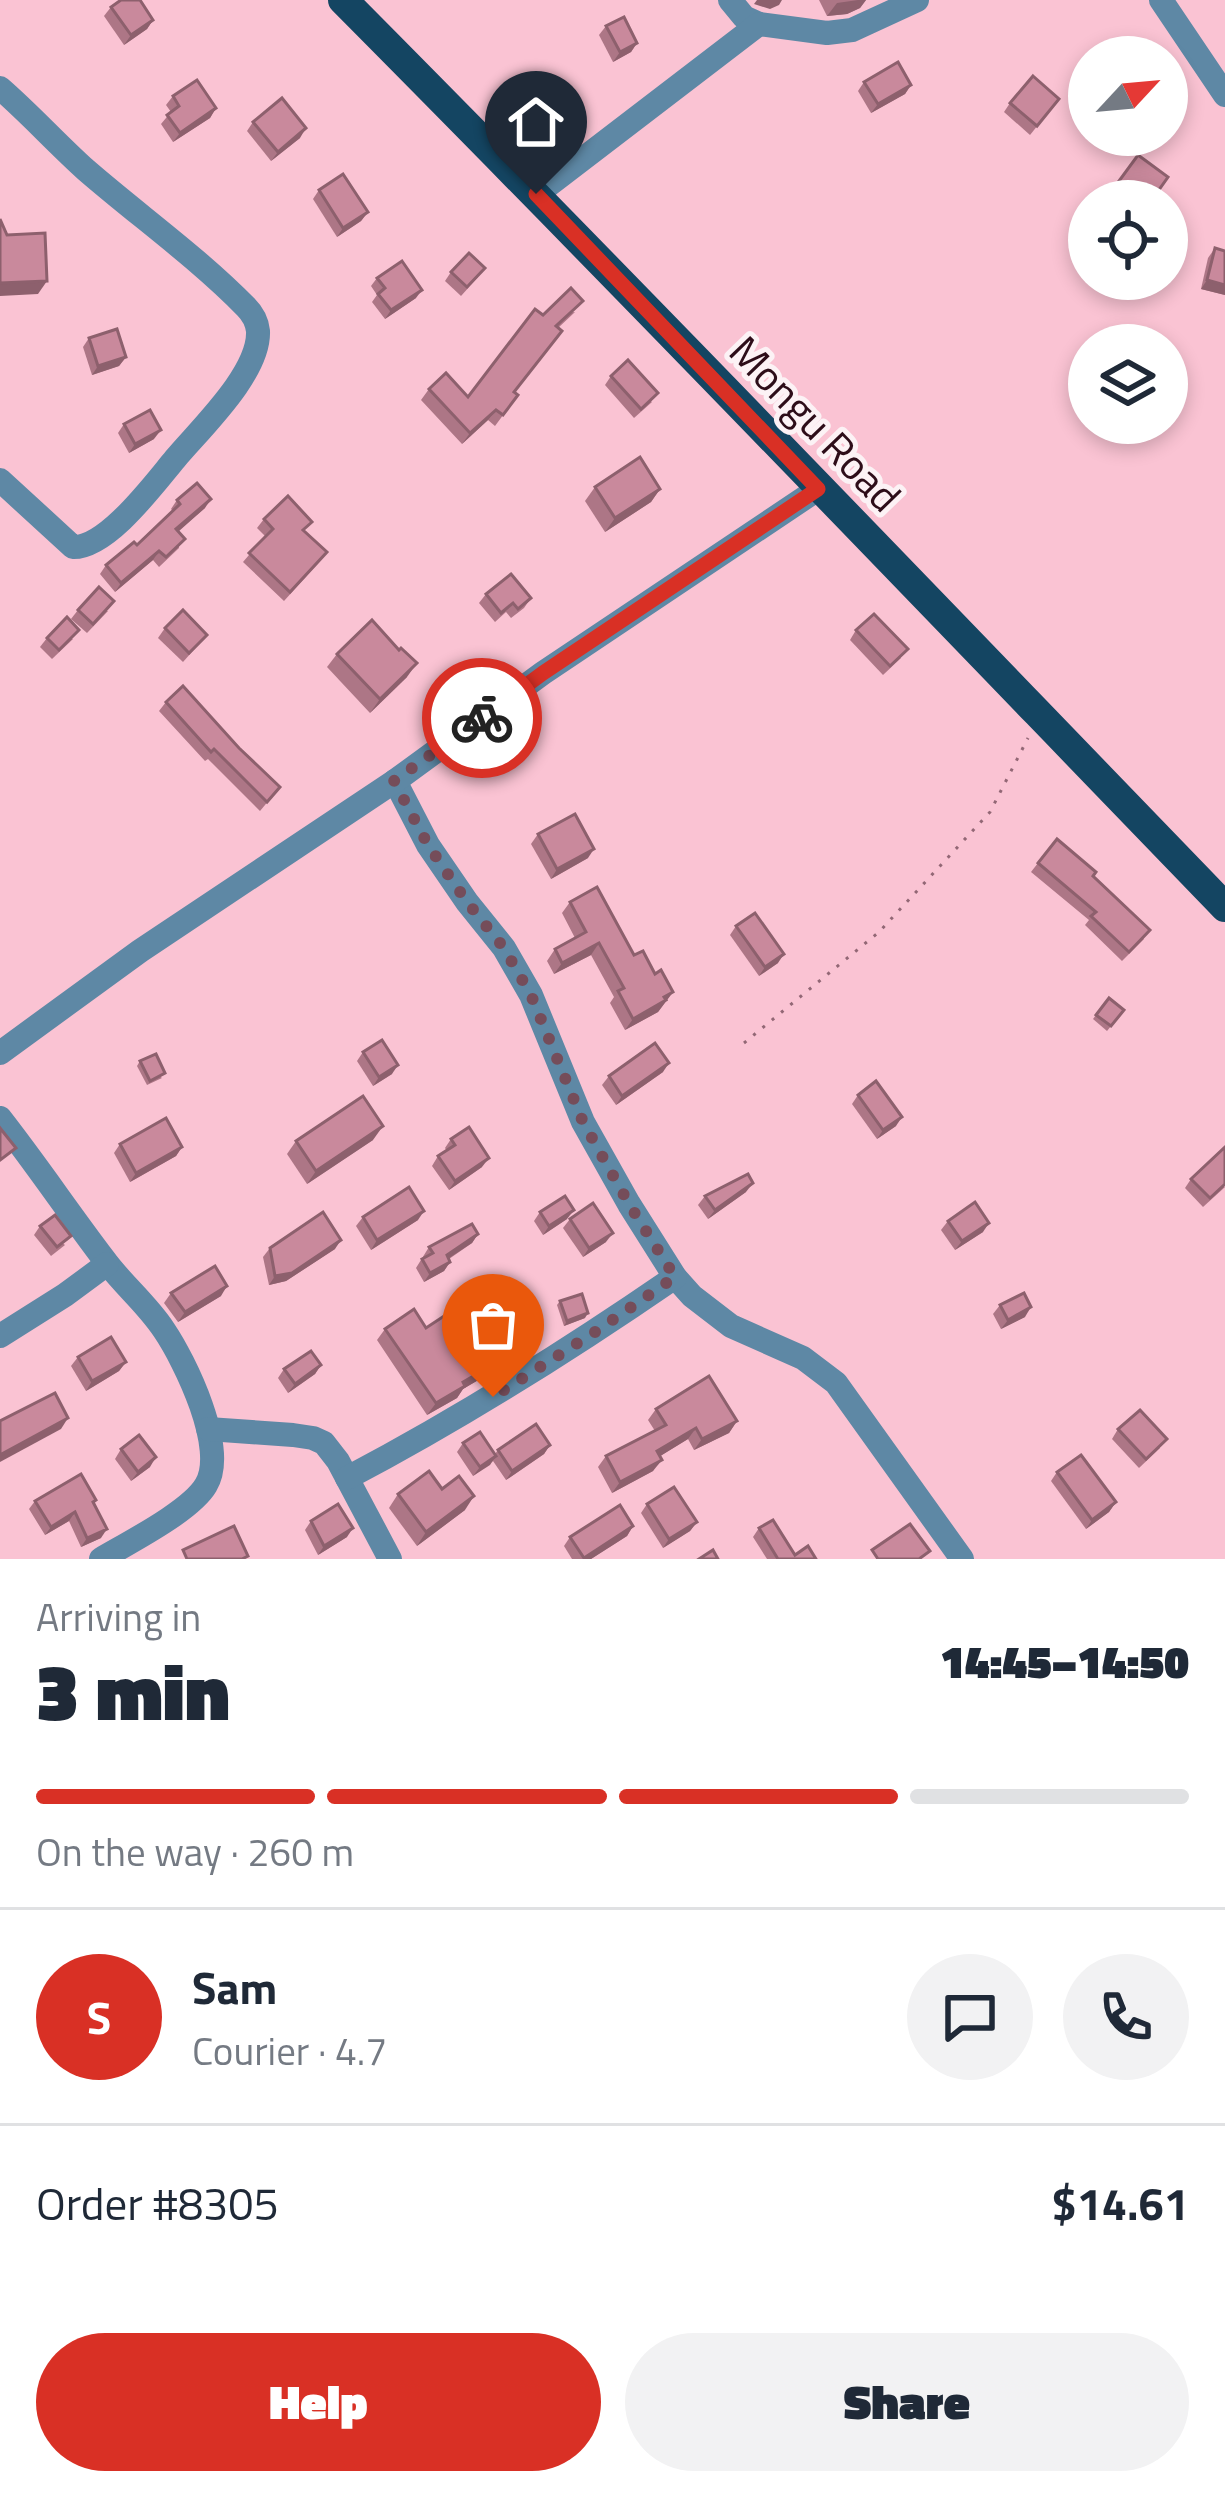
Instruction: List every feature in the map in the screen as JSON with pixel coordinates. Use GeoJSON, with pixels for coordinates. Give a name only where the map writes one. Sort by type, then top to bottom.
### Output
{"type":"FeatureCollection","features":[{"type":"Feature","properties":{"kind":"main road","name":"Mongu Road"},"geometry":{"type":"LineString","coordinates":[[343,0],[1225,907]]}},
{"type":"Feature","properties":{"kind":"street"},"geometry":{"type":"LineString","coordinates":[[730,0],[744,17],[759,24],[827,33],[851,30],[917,0]]}},
{"type":"Feature","properties":{"kind":"street"},"geometry":{"type":"LineString","coordinates":[[1161,0],[1225,95]]}},
{"type":"Feature","properties":{"kind":"street"},"geometry":{"type":"LineString","coordinates":[[536,194],[759,24]]}},
{"type":"Feature","properties":{"kind":"street"},"geometry":{"type":"LineString","coordinates":[[0,88],[85,169],[248,308],[258,328],[256,346],[236,386],[209,422],[144,496],[87,545],[74,547],[0,480]]}},
{"type":"Feature","properties":{"kind":"street"},"geometry":{"type":"LineString","coordinates":[[0,1053],[543,673],[818,489]]}},
{"type":"Feature","properties":{"kind":"street"},"geometry":{"type":"LineString","coordinates":[[394,781],[428,845],[504,948],[531,995],[583,1122],[675,1277],[731,1326],[803,1358],[836,1383],[962,1559]]}},
{"type":"Feature","properties":{"kind":"street"},"geometry":{"type":"LineString","coordinates":[[0,1118],[107,1264],[164,1329],[188,1373],[208,1429],[214,1459],[207,1485],[183,1509],[101,1559]]}},
{"type":"Feature","properties":{"kind":"street"},"geometry":{"type":"LineString","coordinates":[[0,1336],[107,1264]]}},
{"type":"Feature","properties":{"kind":"street"},"geometry":{"type":"LineString","coordinates":[[347,1478],[504,1390],[675,1277]]}},
{"type":"Feature","properties":{"kind":"street"},"geometry":{"type":"LineString","coordinates":[[208,1429],[313,1438],[324,1443],[389,1559]]}},
{"type":"Feature","properties":{"kind":"path"},"geometry":{"type":"LineString","coordinates":[[744,1043],[879,932],[991,812],[1040,716]]}},
{"type":"Feature","properties":{"kind":"building"},"geometry":{"type":"Polygon","coordinates":[[[121,0],[140,0],[153,20],[131,35],[111,7],[121,0]]]}},
{"type":"Feature","properties":{"kind":"building"},"geometry":{"type":"Polygon","coordinates":[[[624,17],[637,43],[620,52],[606,26],[624,17]]]}},
{"type":"Feature","properties":{"kind":"building"},"geometry":{"type":"Polygon","coordinates":[[[898,62],[911,85],[878,104],[864,82],[898,62]]]}},
{"type":"Feature","properties":{"kind":"building"},"geometry":{"type":"Polygon","coordinates":[[[1033,76],[1059,99],[1037,126],[1010,103],[1033,76]]]}},
{"type":"Feature","properties":{"kind":"building"},"geometry":{"type":"Polygon","coordinates":[[[197,80],[216,108],[180,133],[167,115],[179,106],[173,96],[197,80]]]}},
{"type":"Feature","properties":{"kind":"building"},"geometry":{"type":"Polygon","coordinates":[[[282,98],[306,128],[278,152],[253,122],[282,98]]]}},
{"type":"Feature","properties":{"kind":"building"},"geometry":{"type":"Polygon","coordinates":[[[1137,156],[1168,177],[1166,180],[1120,180],[1137,156]]]}},
{"type":"Feature","properties":{"kind":"building"},"geometry":{"type":"Polygon","coordinates":[[[343,174],[368,212],[343,228],[319,190],[343,174]]]}},
{"type":"Feature","properties":{"kind":"building"},"geometry":{"type":"Polygon","coordinates":[[[0,219],[7,235],[45,233],[47,281],[0,283],[0,219]]]}},
{"type":"Feature","properties":{"kind":"building"},"geometry":{"type":"Polygon","coordinates":[[[1215,248],[1225,251],[1225,285],[1207,280],[1215,248]]]}},
{"type":"Feature","properties":{"kind":"building"},"geometry":{"type":"Polygon","coordinates":[[[469,253],[485,268],[467,287],[451,272],[469,253]]]}},
{"type":"Feature","properties":{"kind":"building"},"geometry":{"type":"Polygon","coordinates":[[[402,261],[422,290],[391,310],[378,294],[385,288],[377,278],[402,261]]]}},
{"type":"Feature","properties":{"kind":"building"},"geometry":{"type":"Polygon","coordinates":[[[571,288],[583,301],[556,326],[562,331],[514,392],[518,395],[503,415],[496,410],[470,433],[429,389],[446,373],[468,397],[535,309],[543,315],[571,288]]]}},
{"type":"Feature","properties":{"kind":"building"},"geometry":{"type":"Polygon","coordinates":[[[117,329],[126,357],[98,366],[89,338],[117,329]]]}},
{"type":"Feature","properties":{"kind":"building"},"geometry":{"type":"Polygon","coordinates":[[[628,360],[658,393],[641,409],[611,376],[628,360]]]}},
{"type":"Feature","properties":{"kind":"building"},"geometry":{"type":"Polygon","coordinates":[[[150,410],[161,430],[135,444],[124,424],[150,410]]]}},
{"type":"Feature","properties":{"kind":"building"},"geometry":{"type":"Polygon","coordinates":[[[640,457],[660,489],[615,518],[595,487],[640,457]]]}},
{"type":"Feature","properties":{"kind":"building"},"geometry":{"type":"Polygon","coordinates":[[[197,483],[211,499],[176,529],[185,539],[166,557],[159,551],[121,583],[106,565],[134,542],[137,545],[197,483]]]}},
{"type":"Feature","properties":{"kind":"building"},"geometry":{"type":"Polygon","coordinates":[[[288,496],[312,522],[303,530],[327,552],[290,592],[249,553],[273,529],[264,519],[288,496]]]}},
{"type":"Feature","properties":{"kind":"building"},"geometry":{"type":"Polygon","coordinates":[[[511,574],[531,598],[518,609],[513,603],[501,613],[486,594],[511,574]]]}},
{"type":"Feature","properties":{"kind":"building"},"geometry":{"type":"Polygon","coordinates":[[[99,587],[114,601],[93,624],[78,610],[99,587]]]}},
{"type":"Feature","properties":{"kind":"building"},"geometry":{"type":"Polygon","coordinates":[[[183,610],[207,635],[189,653],[165,628],[183,610]]]}},
{"type":"Feature","properties":{"kind":"building"},"geometry":{"type":"Polygon","coordinates":[[[874,614],[908,649],[890,666],[856,630],[874,614]]]}},
{"type":"Feature","properties":{"kind":"building"},"geometry":{"type":"Polygon","coordinates":[[[67,617],[79,630],[59,650],[47,638],[67,617]]]}},
{"type":"Feature","properties":{"kind":"building"},"geometry":{"type":"Polygon","coordinates":[[[372,620],[417,663],[380,699],[337,654],[372,620]]]}},
{"type":"Feature","properties":{"kind":"building"},"geometry":{"type":"Polygon","coordinates":[[[183,686],[280,787],[267,802],[214,749],[211,752],[166,702],[183,686]]]}},
{"type":"Feature","properties":{"kind":"building"},"geometry":{"type":"Polygon","coordinates":[[[575,814],[594,849],[557,869],[538,834],[575,814]]]}},
{"type":"Feature","properties":{"kind":"building"},"geometry":{"type":"Polygon","coordinates":[[[1057,839],[1096,872],[1093,876],[1150,930],[1129,952],[1091,916],[1096,912],[1038,863],[1057,839]]]}},
{"type":"Feature","properties":{"kind":"building"},"geometry":{"type":"Polygon","coordinates":[[[597,887],[634,955],[643,951],[655,974],[661,970],[673,992],[633,1019],[618,991],[624,988],[599,943],[562,963],[555,949],[586,932],[570,902],[597,887]]]}},
{"type":"Feature","properties":{"kind":"building"},"geometry":{"type":"Polygon","coordinates":[[[755,913],[784,954],[765,967],[736,926],[755,913]]]}},
{"type":"Feature","properties":{"kind":"building"},"geometry":{"type":"Polygon","coordinates":[[[1109,998],[1124,1010],[1111,1026],[1096,1015],[1109,998]]]}},
{"type":"Feature","properties":{"kind":"building"},"geometry":{"type":"Polygon","coordinates":[[[382,1040],[398,1065],[379,1077],[363,1052],[382,1040]]]}},
{"type":"Feature","properties":{"kind":"building"},"geometry":{"type":"Polygon","coordinates":[[[655,1043],[669,1063],[622,1096],[609,1076],[655,1043]]]}},
{"type":"Feature","properties":{"kind":"building"},"geometry":{"type":"Polygon","coordinates":[[[156,1054],[165,1073],[150,1081],[140,1061],[156,1054]]]}},
{"type":"Feature","properties":{"kind":"building"},"geometry":{"type":"Polygon","coordinates":[[[876,1081],[902,1117],[883,1130],[858,1095],[876,1081]]]}},
{"type":"Feature","properties":{"kind":"building"},"geometry":{"type":"Polygon","coordinates":[[[363,1096],[383,1126],[316,1171],[296,1141],[363,1096]]]}},
{"type":"Feature","properties":{"kind":"building"},"geometry":{"type":"Polygon","coordinates":[[[166,1118],[182,1147],[136,1173],[120,1144],[166,1118]]]}},
{"type":"Feature","properties":{"kind":"building"},"geometry":{"type":"Polygon","coordinates":[[[469,1127],[489,1158],[455,1181],[438,1156],[469,1127]]]}},
{"type":"Feature","properties":{"kind":"building"},"geometry":{"type":"Polygon","coordinates":[[[0,1128],[16,1148],[0,1160],[0,1128]]]}},
{"type":"Feature","properties":{"kind":"building"},"geometry":{"type":"Polygon","coordinates":[[[1225,1147],[1225,1184],[1210,1198],[1191,1179],[1225,1147]]]}},
{"type":"Feature","properties":{"kind":"building"},"geometry":{"type":"Polygon","coordinates":[[[748,1174],[753,1183],[715,1210],[705,1196],[748,1174]]]}},
{"type":"Feature","properties":{"kind":"building"},"geometry":{"type":"Polygon","coordinates":[[[409,1187],[424,1211],[377,1240],[363,1217],[409,1187]]]}},
{"type":"Feature","properties":{"kind":"building"},"geometry":{"type":"Polygon","coordinates":[[[565,1196],[574,1210],[549,1226],[540,1212],[565,1196]]]}},
{"type":"Feature","properties":{"kind":"building"},"geometry":{"type":"Polygon","coordinates":[[[975,1202],[989,1223],[962,1241],[948,1221],[975,1202]]]}},
{"type":"Feature","properties":{"kind":"building"},"geometry":{"type":"Polygon","coordinates":[[[593,1203],[613,1233],[589,1248],[570,1219],[593,1203]]]}},
{"type":"Feature","properties":{"kind":"building"},"geometry":{"type":"Polygon","coordinates":[[[323,1212],[341,1240],[292,1273],[275,1276],[270,1248],[323,1212]]]}},
{"type":"Feature","properties":{"kind":"building"},"geometry":{"type":"Polygon","coordinates":[[[55,1215],[71,1236],[57,1247],[40,1226],[55,1215]]]}},
{"type":"Feature","properties":{"kind":"building"},"geometry":{"type":"Polygon","coordinates":[[[472,1224],[478,1234],[447,1255],[450,1262],[430,1273],[422,1259],[433,1253],[429,1247],[472,1224]]]}},
{"type":"Feature","properties":{"kind":"building"},"geometry":{"type":"Polygon","coordinates":[[[215,1266],[227,1286],[185,1312],[171,1293],[215,1266]]]}},
{"type":"Feature","properties":{"kind":"building"},"geometry":{"type":"Polygon","coordinates":[[[482,1291],[498,1315],[481,1326],[501,1360],[436,1403],[385,1329],[414,1309],[426,1328],[482,1291]]]}},
{"type":"Feature","properties":{"kind":"building"},"geometry":{"type":"Polygon","coordinates":[[[1024,1293],[1031,1307],[1008,1320],[1000,1305],[1024,1293]]]}},
{"type":"Feature","properties":{"kind":"building"},"geometry":{"type":"Polygon","coordinates":[[[582,1294],[588,1313],[567,1321],[560,1301],[582,1294]]]}},
{"type":"Feature","properties":{"kind":"building"},"geometry":{"type":"Polygon","coordinates":[[[111,1337],[126,1362],[92,1381],[78,1357],[111,1337]]]}},
{"type":"Feature","properties":{"kind":"building"},"geometry":{"type":"Polygon","coordinates":[[[311,1351],[321,1365],[295,1384],[284,1369],[311,1351]]]}},
{"type":"Feature","properties":{"kind":"building"},"geometry":{"type":"Polygon","coordinates":[[[709,1376],[737,1421],[702,1439],[696,1428],[657,1451],[662,1460],[620,1482],[606,1456],[666,1425],[656,1409],[709,1376]]]}},
{"type":"Feature","properties":{"kind":"building"},"geometry":{"type":"Polygon","coordinates":[[[55,1393],[68,1418],[0,1455],[0,1421],[55,1393]]]}},
{"type":"Feature","properties":{"kind":"building"},"geometry":{"type":"Polygon","coordinates":[[[1140,1410],[1167,1439],[1146,1459],[1118,1429],[1140,1410]]]}},
{"type":"Feature","properties":{"kind":"building"},"geometry":{"type":"Polygon","coordinates":[[[536,1424],[550,1445],[512,1471],[498,1450],[536,1424]]]}},
{"type":"Feature","properties":{"kind":"building"},"geometry":{"type":"Polygon","coordinates":[[[480,1432],[496,1456],[480,1467],[463,1443],[480,1432]]]}},
{"type":"Feature","properties":{"kind":"building"},"geometry":{"type":"Polygon","coordinates":[[[139,1435],[156,1457],[138,1472],[121,1449],[139,1435]]]}},
{"type":"Feature","properties":{"kind":"building"},"geometry":{"type":"Polygon","coordinates":[[[1081,1455],[1116,1502],[1092,1520],[1057,1472],[1081,1455]]]}},
{"type":"Feature","properties":{"kind":"building"},"geometry":{"type":"Polygon","coordinates":[[[429,1471],[442,1489],[459,1476],[474,1496],[426,1532],[398,1494],[429,1471]]]}},
{"type":"Feature","properties":{"kind":"building"},"geometry":{"type":"Polygon","coordinates":[[[81,1474],[107,1529],[87,1538],[75,1512],[51,1527],[35,1501],[81,1474]]]}},
{"type":"Feature","properties":{"kind":"building"},"geometry":{"type":"Polygon","coordinates":[[[674,1487],[697,1522],[669,1539],[647,1504],[674,1487]]]}},
{"type":"Feature","properties":{"kind":"building"},"geometry":{"type":"Polygon","coordinates":[[[338,1504],[353,1528],[324,1546],[311,1521],[338,1504]]]}},
{"type":"Feature","properties":{"kind":"building"},"geometry":{"type":"Polygon","coordinates":[[[620,1505],[633,1526],[584,1558],[570,1537],[620,1505]]]}},
{"type":"Feature","properties":{"kind":"building"},"geometry":{"type":"Polygon","coordinates":[[[773,1520],[795,1555],[808,1546],[816,1559],[778,1559],[759,1528],[773,1520]]]}},
{"type":"Feature","properties":{"kind":"building"},"geometry":{"type":"Polygon","coordinates":[[[910,1524],[930,1551],[919,1559],[878,1559],[872,1550],[910,1524]]]}},
{"type":"Feature","properties":{"kind":"building"},"geometry":{"type":"Polygon","coordinates":[[[234,1526],[248,1556],[187,1559],[183,1550],[234,1526]]]}},
{"type":"Feature","properties":{"kind":"way so far"},"geometry":{"type":"LineString","coordinates":[[482,718],[394,781],[428,845],[504,948],[531,995],[583,1122],[675,1277],[493,1397]]}},
{"type":"Feature","properties":{"kind":"route"},"geometry":{"type":"LineString","coordinates":[[482,718],[818,489],[536,194]]}}]}
